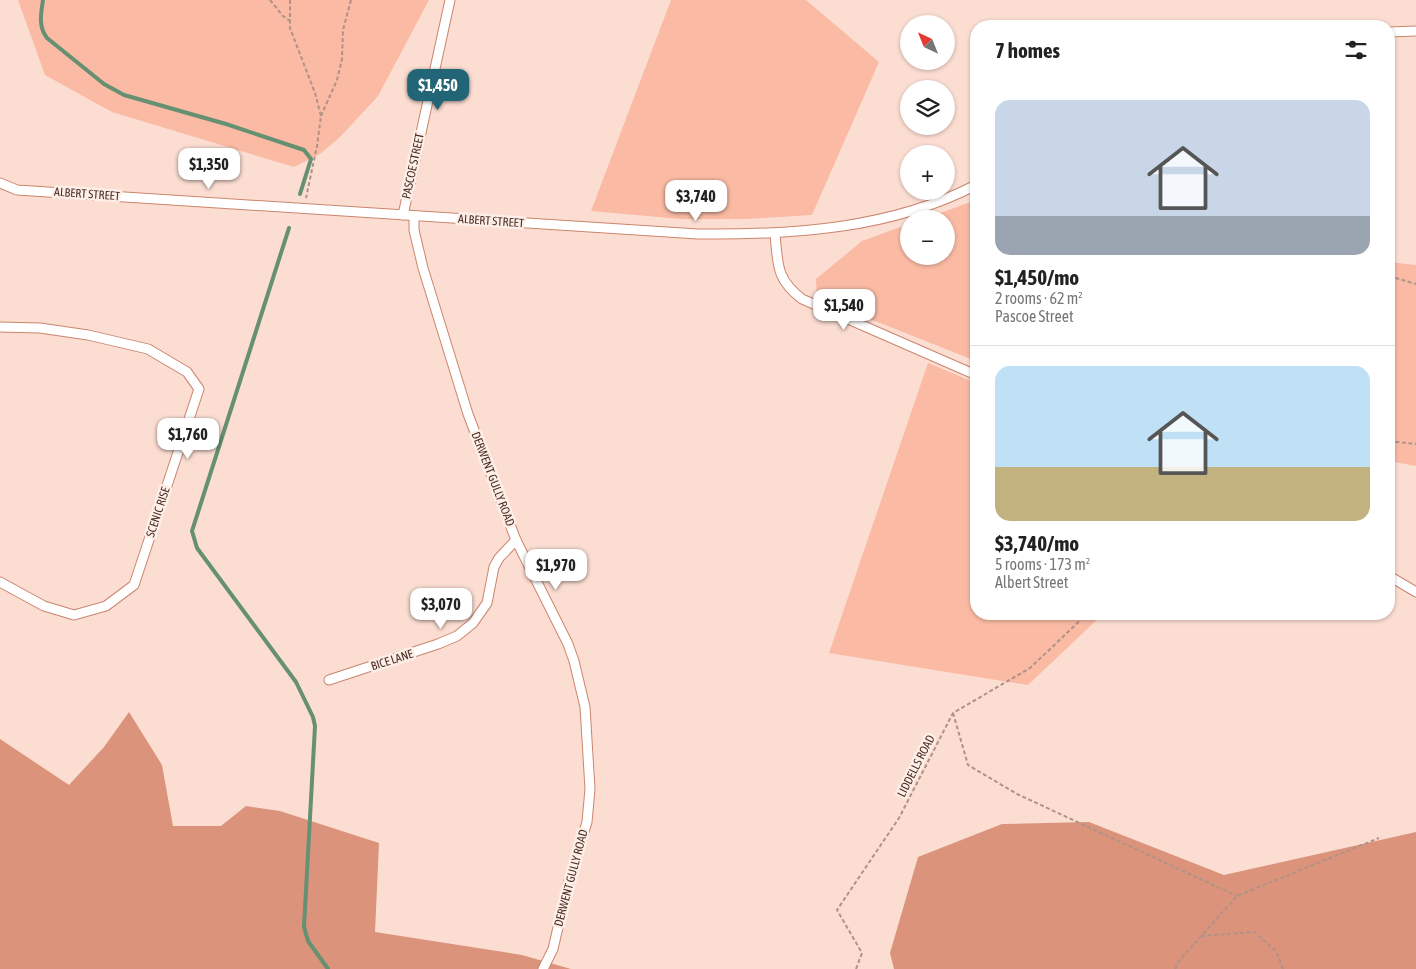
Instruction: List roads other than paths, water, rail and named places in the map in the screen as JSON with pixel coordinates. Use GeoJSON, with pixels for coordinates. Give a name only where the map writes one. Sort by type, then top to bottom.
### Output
{"type":"FeatureCollection","features":[{"type":"Feature","properties":{"kind":"street","name":"PASCOE STREET"},"geometry":{"type":"LineString","coordinates":[[403,215],[450,0]]}},
{"type":"Feature","properties":{"kind":"street"},"geometry":{"type":"LineString","coordinates":[[1395,32],[1416,31]]}},
{"type":"Feature","properties":{"kind":"street","name":"ALBERT STREET"},"geometry":{"type":"LineString","coordinates":[[0,183],[17,190],[698,234],[775,234],[825,229],[892,215],[942,200],[970,188]]}},
{"type":"Feature","properties":{"kind":"street","name":"DERWENT GULLY ROAD"},"geometry":{"type":"LineString","coordinates":[[414,216],[414,230],[423,268],[465,405],[516,540],[568,644],[574,661],[584,707],[589,780],[587,822],[568,884],[553,949],[543,969]]}},
{"type":"Feature","properties":{"kind":"street"},"geometry":{"type":"LineString","coordinates":[[775,234],[780,275],[787,286],[802,300],[970,372]]}},
{"type":"Feature","properties":{"kind":"street","name":"SCENIC RISE"},"geometry":{"type":"LineString","coordinates":[[0,327],[40,328],[88,335],[148,349],[187,372],[199,389],[134,585],[106,606],[74,615],[44,606],[0,582]]}},
{"type":"Feature","properties":{"kind":"street","name":"BICE LANE"},"geometry":{"type":"LineString","coordinates":[[328,680],[457,636],[474,623],[487,603],[494,567],[499,558],[516,540]]}},
{"type":"Feature","properties":{"kind":"street"},"geometry":{"type":"LineString","coordinates":[[1395,580],[1416,592]]}},
{"type":"Feature","properties":{"kind":"waterway"},"geometry":{"type":"LineString","coordinates":[[43,0],[41,24],[47,38],[104,84],[124,95],[226,124],[304,150],[311,159],[300,194]]}},
{"type":"Feature","properties":{"kind":"waterway"},"geometry":{"type":"LineString","coordinates":[[289,228],[192,531],[197,548],[296,682],[313,717],[315,726],[304,927],[308,941],[328,969]]}}]}
